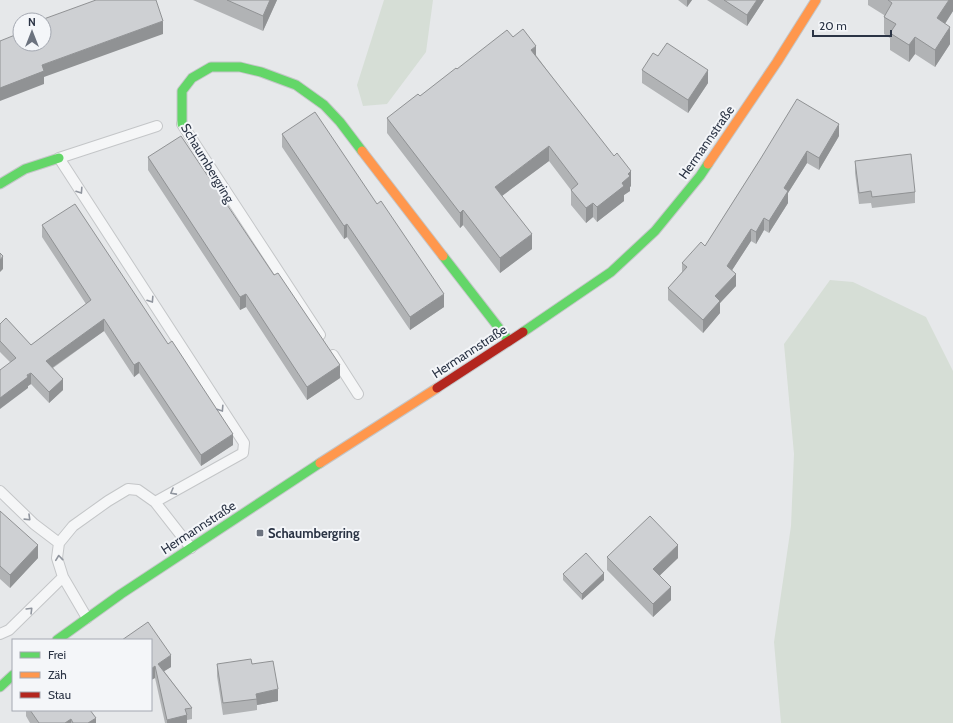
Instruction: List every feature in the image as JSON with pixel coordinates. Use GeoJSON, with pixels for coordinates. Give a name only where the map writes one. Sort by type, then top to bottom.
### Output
{"type":"FeatureCollection","features":[{"type":"Feature","properties":{"kind":"street","name":"Hermannstraße"},"geometry":{"type":"LineString","coordinates":[[58,639],[120,594],[508,341],[611,272],[655,231],[700,176],[777,62],[816,0]]}},
{"type":"Feature","properties":{"kind":"street","name":"Schaumbergring"},"geometry":{"type":"LineString","coordinates":[[182,124],[182,91],[192,78],[211,67],[240,67],[261,72],[296,85],[324,105],[340,122],[508,341]]}},
{"type":"Feature","properties":{"kind":"street"},"geometry":{"type":"LineString","coordinates":[[0,184],[25,169],[59,158]]}},
{"type":"Feature","properties":{"kind":"street"},"geometry":{"type":"LineString","coordinates":[[0,686],[12,676]]}},
{"type":"Feature","properties":{"kind":"lane","name":"Schaumbergring"},"geometry":{"type":"LineString","coordinates":[[182,124],[358,394]]}},
{"type":"Feature","properties":{"kind":"lane"},"geometry":{"type":"LineString","coordinates":[[155,502],[243,453],[244,443],[59,158],[157,126]]}},
{"type":"Feature","properties":{"kind":"lane"},"geometry":{"type":"LineString","coordinates":[[87,618],[63,577],[57,558],[59,543],[73,526],[108,501],[128,489],[138,490],[155,502],[191,548]]}},
{"type":"Feature","properties":{"kind":"lane"},"geometry":{"type":"LineString","coordinates":[[0,490],[34,524],[59,543]]}},
{"type":"Feature","properties":{"kind":"lane"},"geometry":{"type":"LineString","coordinates":[[0,634],[9,630],[63,577]]}},
{"type":"Feature","properties":{"kind":"shaded area"},"geometry":{"type":"Polygon","coordinates":[[[384,0],[433,0],[426,52],[387,104],[363,106],[357,85],[384,0]]]}},
{"type":"Feature","properties":{"kind":"shaded area"},"geometry":{"type":"Polygon","coordinates":[[[830,280],[853,282],[926,317],[953,371],[953,723],[781,723],[774,642],[791,526],[794,454],[784,344],[830,280]]]}},
{"type":"Feature","properties":{"kind":"building"},"geometry":{"type":"Polygon","coordinates":[[[96,0],[156,0],[163,21],[42,65],[44,71],[0,88],[0,41],[12,36],[12,52],[52,52],[52,16],[96,0]]]}},
{"type":"Feature","properties":{"kind":"building"},"geometry":{"type":"Polygon","coordinates":[[[227,0],[270,0],[263,16],[227,0]]]}},
{"type":"Feature","properties":{"kind":"building"},"geometry":{"type":"Polygon","coordinates":[[[724,0],[757,0],[747,15],[724,0]]]}},
{"type":"Feature","properties":{"kind":"building"},"geometry":{"type":"Polygon","coordinates":[[[888,0],[949,0],[937,18],[950,27],[935,50],[915,37],[909,45],[890,33],[896,24],[884,17],[892,3],[888,0]]]}},
{"type":"Feature","properties":{"kind":"building"},"geometry":{"type":"Polygon","coordinates":[[[523,29],[536,46],[531,50],[614,156],[617,153],[631,171],[628,174],[630,176],[622,183],[624,186],[597,207],[593,203],[586,208],[571,190],[578,184],[549,146],[495,187],[532,234],[500,258],[463,210],[460,213],[387,118],[418,94],[420,96],[456,68],[457,69],[507,30],[513,37],[523,29]]]}},
{"type":"Feature","properties":{"kind":"building"},"geometry":{"type":"Polygon","coordinates":[[[667,43],[708,70],[688,100],[642,70],[653,53],[658,56],[667,43]]]}},
{"type":"Feature","properties":{"kind":"building"},"geometry":{"type":"Polygon","coordinates":[[[797,99],[839,124],[819,158],[807,151],[784,188],[788,191],[769,221],[764,218],[756,232],[751,229],[727,266],[736,274],[715,296],[720,301],[703,320],[668,288],[687,267],[682,263],[701,242],[705,246],[797,99]]]}},
{"type":"Feature","properties":{"kind":"building"},"geometry":{"type":"Polygon","coordinates":[[[315,112],[377,204],[381,201],[444,294],[410,317],[347,224],[344,226],[282,134],[315,112]]]}},
{"type":"Feature","properties":{"kind":"building"},"geometry":{"type":"Polygon","coordinates":[[[181,136],[274,275],[278,273],[340,365],[307,387],[246,294],[240,297],[148,157],[181,136]]]}},
{"type":"Feature","properties":{"kind":"building"},"geometry":{"type":"Polygon","coordinates":[[[911,154],[915,192],[872,197],[871,191],[859,193],[855,161],[911,154]]]}},
{"type":"Feature","properties":{"kind":"building"},"geometry":{"type":"Polygon","coordinates":[[[75,204],[168,344],[172,341],[233,434],[201,455],[139,362],[134,365],[104,319],[46,361],[63,379],[49,392],[31,373],[27,375],[28,377],[0,398],[0,370],[16,358],[0,341],[0,324],[6,318],[31,345],[91,300],[42,225],[75,204]]]}},
{"type":"Feature","properties":{"kind":"building"},"geometry":{"type":"Polygon","coordinates":[[[0,253],[3,256],[0,260],[0,253]]]}},
{"type":"Feature","properties":{"kind":"building"},"geometry":{"type":"Polygon","coordinates":[[[0,511],[38,545],[10,575],[0,566],[0,511]]]}},
{"type":"Feature","properties":{"kind":"building"},"geometry":{"type":"Polygon","coordinates":[[[650,516],[678,545],[653,569],[671,587],[653,604],[607,557],[650,516]]]}},
{"type":"Feature","properties":{"kind":"building"},"geometry":{"type":"Polygon","coordinates":[[[586,553],[604,573],[582,594],[563,574],[586,553]]]}},
{"type":"Feature","properties":{"kind":"building"},"geometry":{"type":"Polygon","coordinates":[[[148,622],[171,655],[158,664],[192,708],[185,709],[187,715],[167,720],[155,666],[152,668],[152,639],[123,639],[148,622]]]}},
{"type":"Feature","properties":{"kind":"building"},"geometry":{"type":"Polygon","coordinates":[[[251,659],[252,664],[273,661],[278,689],[256,694],[257,699],[223,703],[217,664],[251,659]]]}},
{"type":"Feature","properties":{"kind":"building"},"geometry":{"type":"Polygon","coordinates":[[[31,711],[91,711],[96,718],[88,723],[73,723],[71,719],[65,723],[39,723],[31,711]]]}},
{"type":"Feature","properties":{"kind":"traffic: fast"},"geometry":{"type":"LineString","coordinates":[[182,124],[182,91],[192,78],[211,67],[240,67],[261,72],[296,85],[324,105],[340,122],[362,151]]}},
{"type":"Feature","properties":{"kind":"traffic: fast"},"geometry":{"type":"LineString","coordinates":[[0,184],[25,169],[59,158]]}},
{"type":"Feature","properties":{"kind":"traffic: fast"},"geometry":{"type":"LineString","coordinates":[[523,332],[611,272],[655,231],[708,164]]}},
{"type":"Feature","properties":{"kind":"traffic: fast"},"geometry":{"type":"LineString","coordinates":[[443,256],[509,341]]}},
{"type":"Feature","properties":{"kind":"traffic: fast"},"geometry":{"type":"LineString","coordinates":[[58,639],[121,594],[320,463]]}},
{"type":"Feature","properties":{"kind":"traffic: fast"},"geometry":{"type":"LineString","coordinates":[[0,687],[12,676]]}},
{"type":"Feature","properties":{"kind":"traffic: slow"},"geometry":{"type":"LineString","coordinates":[[708,164],[777,62],[816,0]]}},
{"type":"Feature","properties":{"kind":"traffic: slow"},"geometry":{"type":"LineString","coordinates":[[362,151],[443,256]]}},
{"type":"Feature","properties":{"kind":"traffic: slow"},"geometry":{"type":"LineString","coordinates":[[320,463],[437,388]]}},
{"type":"Feature","properties":{"kind":"traffic: jam"},"geometry":{"type":"LineString","coordinates":[[437,388],[523,332]]}},
{"type":"Feature","properties":{"kind":"place","name":"Schaumbergring"},"geometry":{"type":"Point","coordinates":[260,533]}}]}
